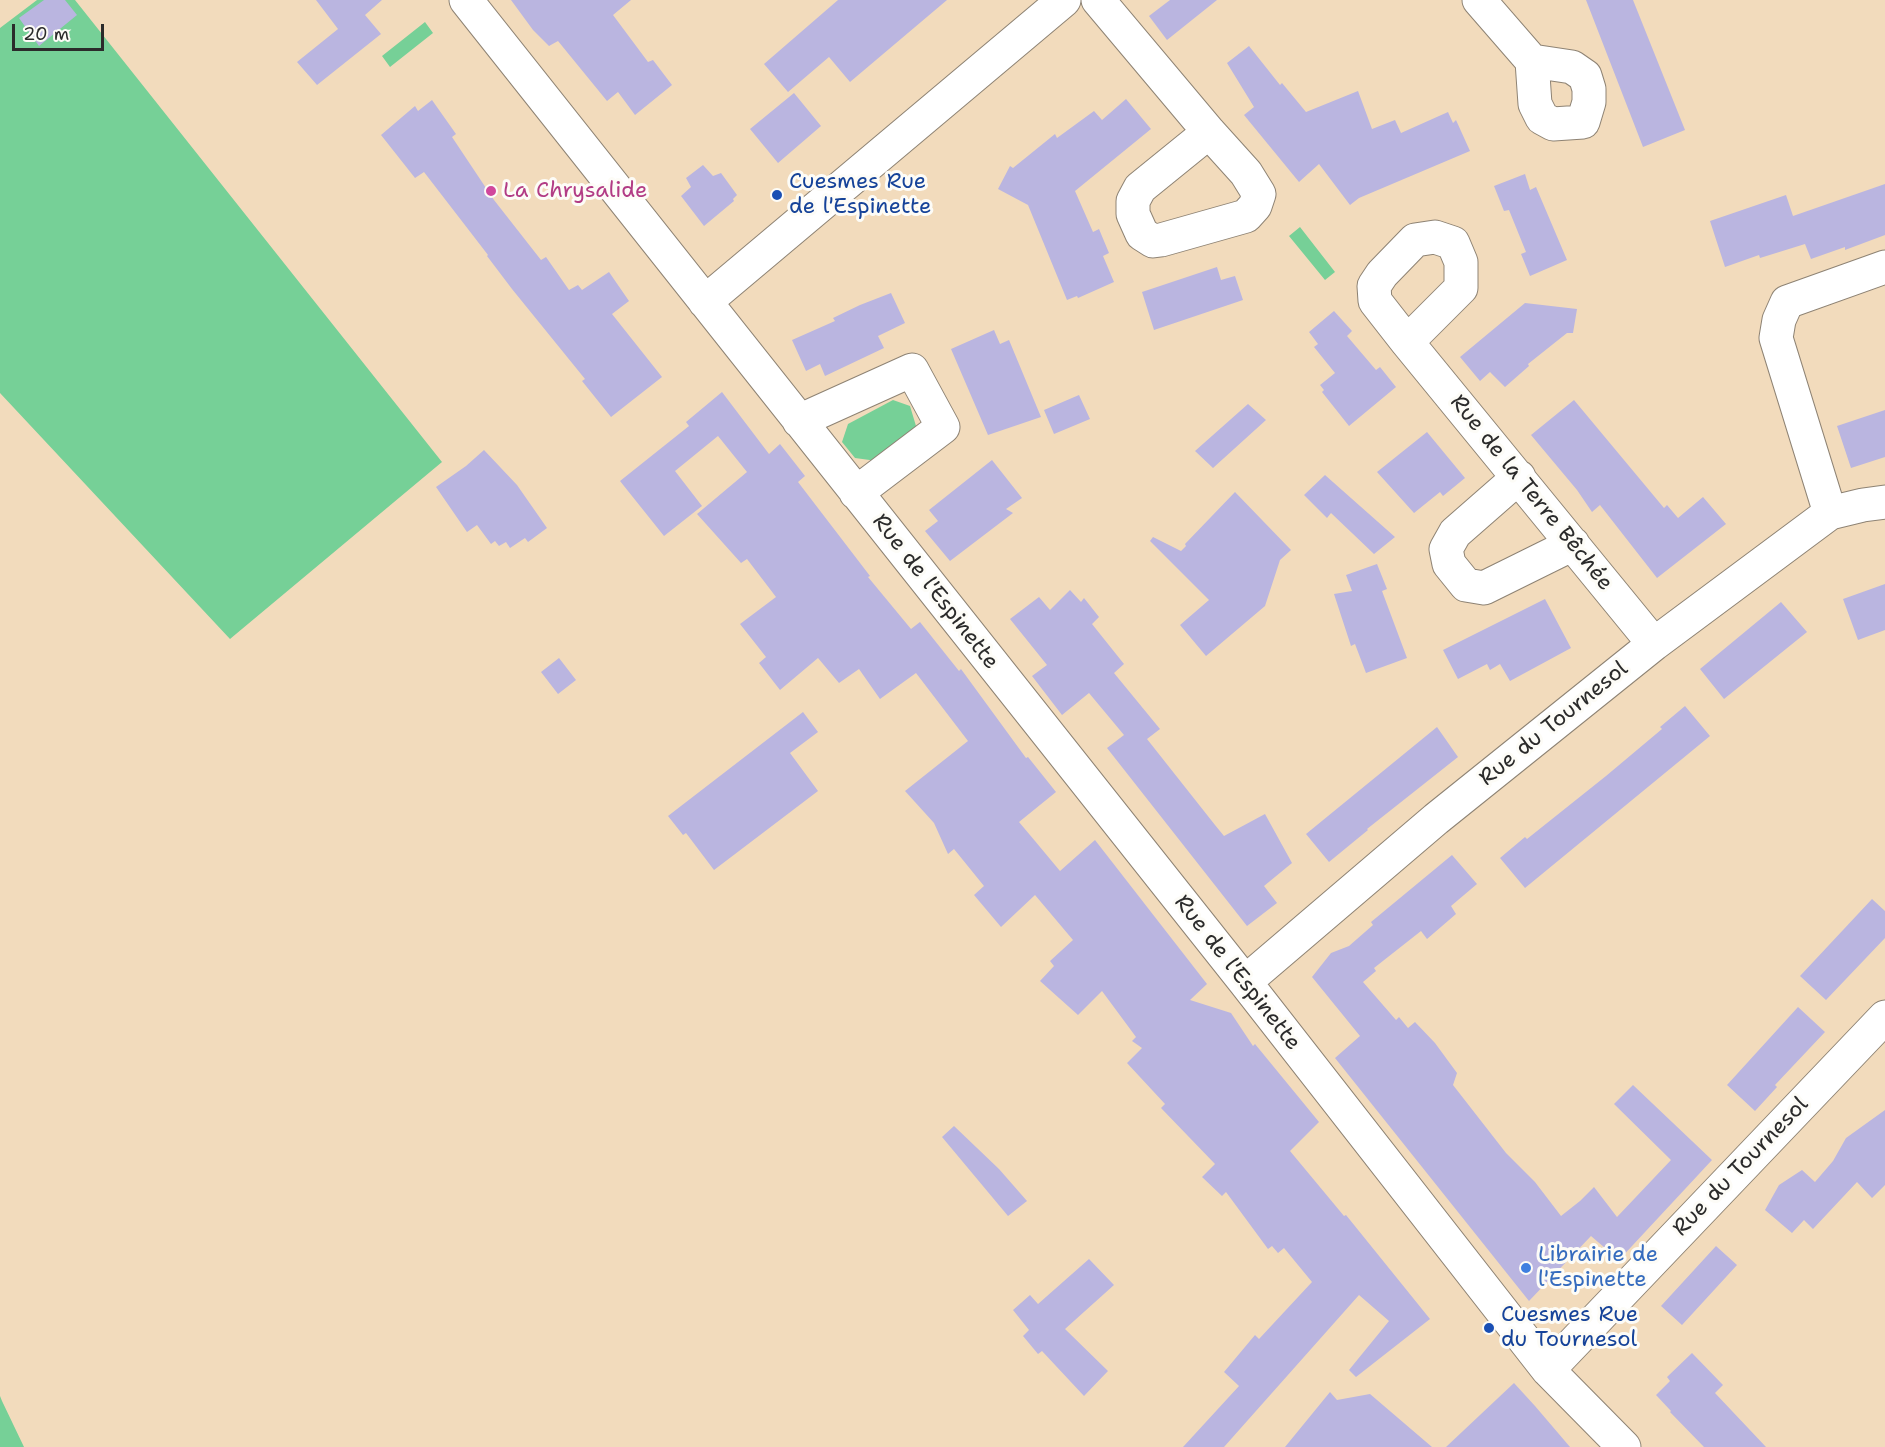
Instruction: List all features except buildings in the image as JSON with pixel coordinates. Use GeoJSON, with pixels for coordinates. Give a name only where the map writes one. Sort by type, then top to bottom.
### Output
{"type":"FeatureCollection","features":[{"type":"Feature","properties":{"kind":"street","name":"Rue de l'Espinette"},"geometry":{"type":"LineString","coordinates":[[466,0],[1245,982],[1548,1370],[1624,1447]]}},
{"type":"Feature","properties":{"kind":"street"},"geometry":{"type":"LineString","coordinates":[[705,302],[1064,0]]}},
{"type":"Feature","properties":{"kind":"street"},"geometry":{"type":"LineString","coordinates":[[1098,0],[1209,132]]}},
{"type":"Feature","properties":{"kind":"street"},"geometry":{"type":"LineString","coordinates":[[1479,0],[1532,61]]}},
{"type":"Feature","properties":{"kind":"street"},"geometry":{"type":"LineString","coordinates":[[1830,513],[1776,338],[1779,320],[1786,302],[1885,267]]}},
{"type":"Feature","properties":{"kind":"street","name":"Rue de la Terre Bêchée"},"geometry":{"type":"LineString","coordinates":[[1407,342],[1654,644]]}},
{"type":"Feature","properties":{"kind":"street","name":"Rue de l'Espinette"},"geometry":{"type":"LineString","coordinates":[[799,422],[912,370],[944,427],[856,493]]}},
{"type":"Feature","properties":{"kind":"street"},"geometry":{"type":"LineString","coordinates":[[1519,477],[1455,533],[1446,549],[1449,564],[1466,585],[1484,588],[1573,544]]}},
{"type":"Feature","properties":{"kind":"street","name":"Rue du Tournesol"},"geometry":{"type":"LineString","coordinates":[[1245,982],[1436,819],[1654,644],[1830,513],[1885,502]]}},
{"type":"Feature","properties":{"kind":"street","name":"Rue du Tournesol"},"geometry":{"type":"LineString","coordinates":[[1548,1370],[1885,1017]]}},
{"type":"Feature","properties":{"kind":"green space"},"geometry":{"type":"Polygon","coordinates":[[[37,0],[75,0],[442,462],[230,639],[0,393],[0,28],[37,0]]]}},
{"type":"Feature","properties":{"kind":"green space"},"geometry":{"type":"Polygon","coordinates":[[[425,22],[433,33],[390,67],[382,56],[425,22]]]}},
{"type":"Feature","properties":{"kind":"green space"},"geometry":{"type":"Polygon","coordinates":[[[1300,227],[1335,272],[1325,280],[1289,236],[1300,227]]]}},
{"type":"Feature","properties":{"kind":"green space"},"geometry":{"type":"Polygon","coordinates":[[[893,400],[910,406],[916,426],[901,445],[877,461],[855,458],[842,442],[848,424],[893,400]]]}},
{"type":"Feature","properties":{"kind":"green space"},"geometry":{"type":"Polygon","coordinates":[[[0,1396],[2,1401],[24,1447],[0,1447],[0,1396]]]}},
{"type":"Feature","properties":{"kind":"place","name":"La Chrysalide"},"geometry":{"type":"Point","coordinates":[491,191]}},
{"type":"Feature","properties":{"kind":"place","name":"Cuesmes Rue de l'Espinette"},"geometry":{"type":"Point","coordinates":[777,195]}},
{"type":"Feature","properties":{"kind":"place","name":"Librairie de l'Espinette"},"geometry":{"type":"Point","coordinates":[1526,1268]}},
{"type":"Feature","properties":{"kind":"place","name":"Cuesmes Rue du Tournesol"},"geometry":{"type":"Point","coordinates":[1489,1328]}}]}
